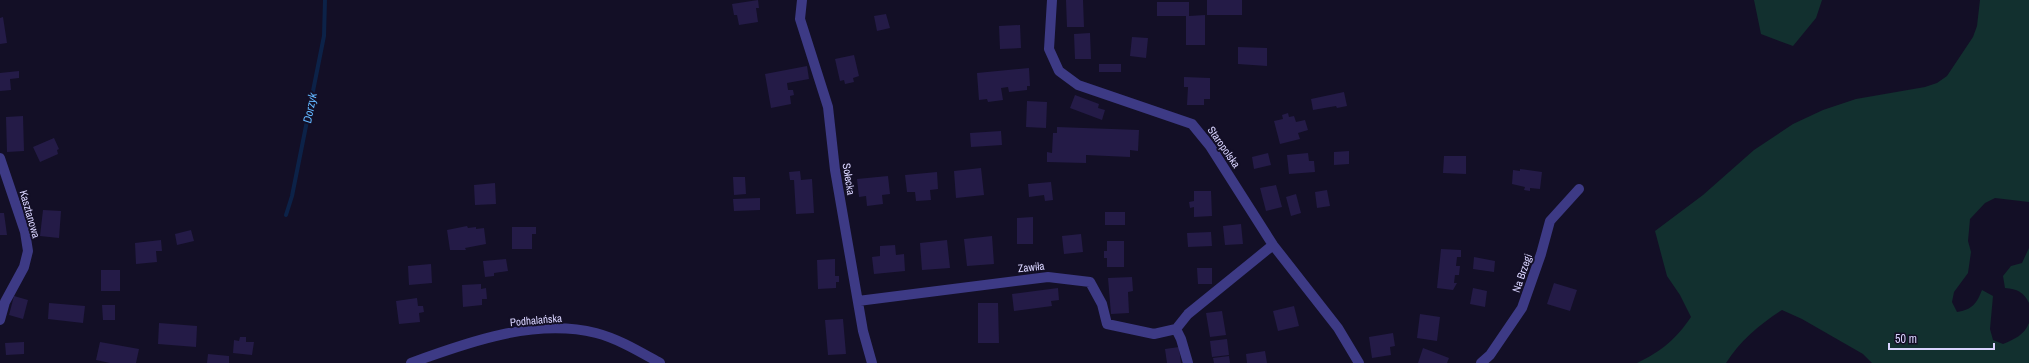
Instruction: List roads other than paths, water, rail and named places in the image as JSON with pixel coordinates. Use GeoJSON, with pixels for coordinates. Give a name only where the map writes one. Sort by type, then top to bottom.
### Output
{"type":"FeatureCollection","features":[{"type":"Feature","properties":{"kind":"street","name":"Sołecka"},"geometry":{"type":"LineString","coordinates":[[802,0],[800,19],[828,107],[835,170],[862,331],[872,363]]}},
{"type":"Feature","properties":{"kind":"street","name":"Staropolska"},"geometry":{"type":"LineString","coordinates":[[1052,0],[1049,49],[1059,71],[1078,85],[1165,113],[1192,124],[1210,146],[1273,245],[1338,328],[1359,363]]}},
{"type":"Feature","properties":{"kind":"street","name":"Kasztanowa"},"geometry":{"type":"LineString","coordinates":[[0,158],[25,232],[28,251],[24,267],[5,302],[0,320]]}},
{"type":"Feature","properties":{"kind":"street","name":"Na Brzegi"},"geometry":{"type":"LineString","coordinates":[[1481,363],[1490,355],[1522,308],[1541,254],[1550,221],[1579,189]]}},
{"type":"Feature","properties":{"kind":"street"},"geometry":{"type":"LineString","coordinates":[[1188,363],[1181,339],[1176,329],[1188,314],[1273,245]]}},
{"type":"Feature","properties":{"kind":"street","name":"Zawiła"},"geometry":{"type":"LineString","coordinates":[[858,300],[1048,277],[1090,282],[1102,304],[1107,324],[1154,334],[1176,329]]}},
{"type":"Feature","properties":{"kind":"street","name":"Podhalańska"},"geometry":{"type":"LineString","coordinates":[[411,363],[440,352],[509,334],[563,329],[596,333],[612,339],[660,363]]}},
{"type":"Feature","properties":{"kind":"waterway","name":"Dorzyk"},"geometry":{"type":"LineString","coordinates":[[286,215],[292,196],[324,36],[325,0]]}}]}
